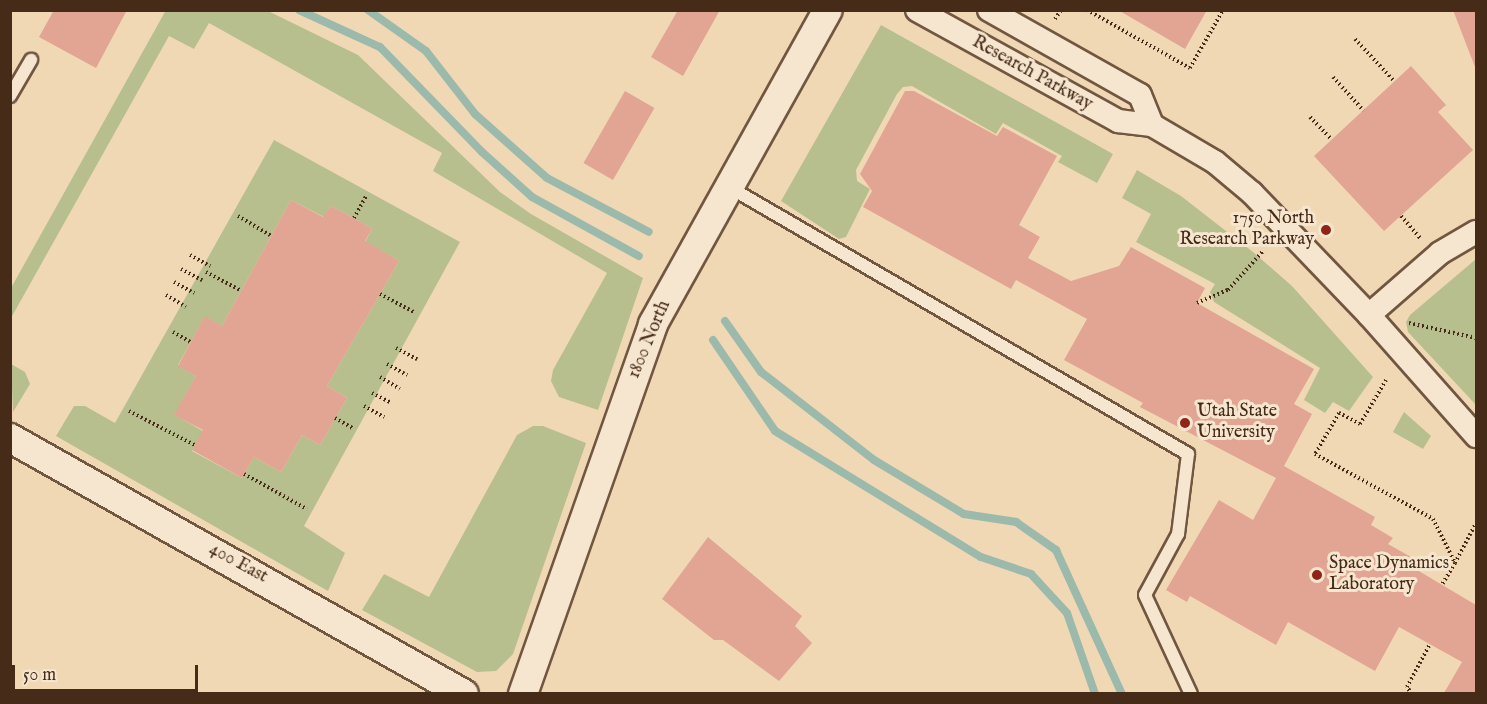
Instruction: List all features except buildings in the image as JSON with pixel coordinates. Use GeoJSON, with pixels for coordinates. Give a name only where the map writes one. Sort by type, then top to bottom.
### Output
{"type":"FeatureCollection","features":[{"type":"Feature","properties":{"kind":"street","name":"1800 North"},"geometry":{"type":"LineString","coordinates":[[523,693],[652,324],[828,10]]}},
{"type":"Feature","properties":{"kind":"street","name":"Research Parkway"},"geometry":{"type":"LineString","coordinates":[[916,10],[1118,122],[1152,125],[1215,162],[1252,193],[1369,315],[1476,436]]}},
{"type":"Feature","properties":{"kind":"street","name":"Research Parkway"},"geometry":{"type":"LineString","coordinates":[[989,10],[1140,94],[1152,125]]}},
{"type":"Feature","properties":{"kind":"street"},"geometry":{"type":"LineString","coordinates":[[1369,315],[1440,253],[1476,232]]}},
{"type":"Feature","properties":{"kind":"street","name":"400 East"},"geometry":{"type":"LineString","coordinates":[[10,438],[464,693]]}},
{"type":"Feature","properties":{"kind":"lane"},"geometry":{"type":"LineString","coordinates":[[10,96],[31,60]]}},
{"type":"Feature","properties":{"kind":"lane"},"geometry":{"type":"LineString","coordinates":[[729,187],[1188,454],[1178,534],[1145,595],[1191,693]]}},
{"type":"Feature","properties":{"kind":"path"},"geometry":{"type":"LineString","coordinates":[[1055,19],[1061,10]]}},
{"type":"Feature","properties":{"kind":"path"},"geometry":{"type":"LineString","coordinates":[[1087,10],[1190,68],[1223,10]]}},
{"type":"Feature","properties":{"kind":"path"},"geometry":{"type":"LineString","coordinates":[[1355,39],[1394,81]]}},
{"type":"Feature","properties":{"kind":"path"},"geometry":{"type":"LineString","coordinates":[[1333,76],[1363,110]]}},
{"type":"Feature","properties":{"kind":"path"},"geometry":{"type":"LineString","coordinates":[[1310,117],[1332,139]]}},
{"type":"Feature","properties":{"kind":"path"},"geometry":{"type":"LineString","coordinates":[[354,218],[366,196]]}},
{"type":"Feature","properties":{"kind":"path"},"geometry":{"type":"LineString","coordinates":[[238,216],[271,236]]}},
{"type":"Feature","properties":{"kind":"path"},"geometry":{"type":"LineString","coordinates":[[1401,216],[1426,244]]}},
{"type":"Feature","properties":{"kind":"path"},"geometry":{"type":"LineString","coordinates":[[1197,303],[1228,290],[1264,250]]}},
{"type":"Feature","properties":{"kind":"path"},"geometry":{"type":"LineString","coordinates":[[190,255],[210,266]]}},
{"type":"Feature","properties":{"kind":"path"},"geometry":{"type":"LineString","coordinates":[[181,268],[202,280]]}},
{"type":"Feature","properties":{"kind":"path"},"geometry":{"type":"LineString","coordinates":[[206,272],[241,291]]}},
{"type":"Feature","properties":{"kind":"path"},"geometry":{"type":"LineString","coordinates":[[174,282],[194,293]]}},
{"type":"Feature","properties":{"kind":"path"},"geometry":{"type":"LineString","coordinates":[[380,294],[415,313]]}},
{"type":"Feature","properties":{"kind":"path"},"geometry":{"type":"LineString","coordinates":[[166,296],[186,307]]}},
{"type":"Feature","properties":{"kind":"path"},"geometry":{"type":"LineString","coordinates":[[1409,323],[1476,338]]}},
{"type":"Feature","properties":{"kind":"path"},"geometry":{"type":"LineString","coordinates":[[173,332],[190,342]]}},
{"type":"Feature","properties":{"kind":"path"},"geometry":{"type":"LineString","coordinates":[[396,348],[417,359]]}},
{"type":"Feature","properties":{"kind":"path"},"geometry":{"type":"LineString","coordinates":[[387,364],[407,375]]}},
{"type":"Feature","properties":{"kind":"path"},"geometry":{"type":"LineString","coordinates":[[380,377],[400,389]]}},
{"type":"Feature","properties":{"kind":"path"},"geometry":{"type":"LineString","coordinates":[[1386,380],[1360,424],[1339,413],[1315,454],[1433,519],[1455,563]]}},
{"type":"Feature","properties":{"kind":"path"},"geometry":{"type":"LineString","coordinates":[[372,393],[392,403]]}},
{"type":"Feature","properties":{"kind":"path"},"geometry":{"type":"LineString","coordinates":[[364,406],[384,417]]}},
{"type":"Feature","properties":{"kind":"path"},"geometry":{"type":"LineString","coordinates":[[129,411],[195,445]]}},
{"type":"Feature","properties":{"kind":"path"},"geometry":{"type":"LineString","coordinates":[[335,418],[352,428]]}},
{"type":"Feature","properties":{"kind":"path"},"geometry":{"type":"LineString","coordinates":[[244,474],[307,509]]}},
{"type":"Feature","properties":{"kind":"path"},"geometry":{"type":"LineString","coordinates":[[1442,585],[1476,523]]}},
{"type":"Feature","properties":{"kind":"path"},"geometry":{"type":"LineString","coordinates":[[1412,693],[1407,687],[1430,644]]}},
{"type":"Feature","properties":{"kind":"green space"},"geometry":{"type":"Polygon","coordinates":[[[166,10],[268,11],[358,55],[500,192],[531,214],[643,278],[598,410],[559,397],[551,381],[553,370],[607,273],[433,171],[442,153],[209,23],[194,49],[169,36],[11,318],[11,288],[166,10]]]}},
{"type":"Feature","properties":{"kind":"green space"},"geometry":{"type":"Polygon","coordinates":[[[881,25],[1113,154],[1097,183],[1058,162],[1062,156],[1003,123],[996,134],[912,86],[903,87],[897,94],[856,170],[857,181],[870,189],[846,237],[839,239],[781,201],[881,25]]]}},
{"type":"Feature","properties":{"kind":"green space"},"geometry":{"type":"Polygon","coordinates":[[[274,140],[460,242],[304,526],[345,553],[328,591],[56,436],[74,406],[85,406],[115,423],[274,140]],[[291,200],[222,326],[205,317],[178,365],[196,376],[175,415],[203,431],[192,451],[242,478],[254,457],[281,472],[302,435],[320,445],[347,398],[327,386],[399,261],[365,242],[372,229],[354,218],[331,206],[324,217],[291,200]]]}},
{"type":"Feature","properties":{"kind":"green space"},"geometry":{"type":"Polygon","coordinates":[[[1137,170],[1181,196],[1253,252],[1292,286],[1373,377],[1349,411],[1333,402],[1325,413],[1304,400],[1320,368],[1214,302],[1210,292],[1215,284],[1136,242],[1151,214],[1122,198],[1137,170]]]}},
{"type":"Feature","properties":{"kind":"green space"},"geometry":{"type":"Polygon","coordinates":[[[1476,259],[1476,405],[1408,332],[1406,322],[1410,315],[1476,259]]]}},
{"type":"Feature","properties":{"kind":"green space"},"geometry":{"type":"Polygon","coordinates":[[[11,364],[25,372],[30,384],[13,412],[11,364]]]}},
{"type":"Feature","properties":{"kind":"green space"},"geometry":{"type":"Polygon","coordinates":[[[1404,412],[1431,436],[1423,449],[1393,432],[1404,412]]]}},
{"type":"Feature","properties":{"kind":"green space"},"geometry":{"type":"Polygon","coordinates":[[[533,426],[543,426],[586,443],[513,654],[496,671],[477,672],[362,610],[384,574],[429,597],[517,435],[533,426]]]}},
{"type":"Feature","properties":{"kind":"waterway"},"geometry":{"type":"LineString","coordinates":[[299,10],[380,47],[482,152],[532,197],[639,256]]}},
{"type":"Feature","properties":{"kind":"waterway"},"geometry":{"type":"LineString","coordinates":[[368,10],[426,51],[475,114],[547,178],[649,232]]}},
{"type":"Feature","properties":{"kind":"waterway"},"geometry":{"type":"LineString","coordinates":[[725,321],[761,372],[874,460],[964,514],[1016,522],[1056,550],[1122,694]]}},
{"type":"Feature","properties":{"kind":"waterway"},"geometry":{"type":"LineString","coordinates":[[713,340],[775,431],[981,557],[1031,574],[1067,613],[1095,694]]}},
{"type":"Feature","properties":{"kind":"place","name":"1750 North Research Parkway"},"geometry":{"type":"Point","coordinates":[1326,230]}},
{"type":"Feature","properties":{"kind":"place","name":"Utah State University"},"geometry":{"type":"Point","coordinates":[1185,423]}},
{"type":"Feature","properties":{"kind":"place","name":"Space Dynamics Laboratory"},"geometry":{"type":"Point","coordinates":[1317,575]}}]}
